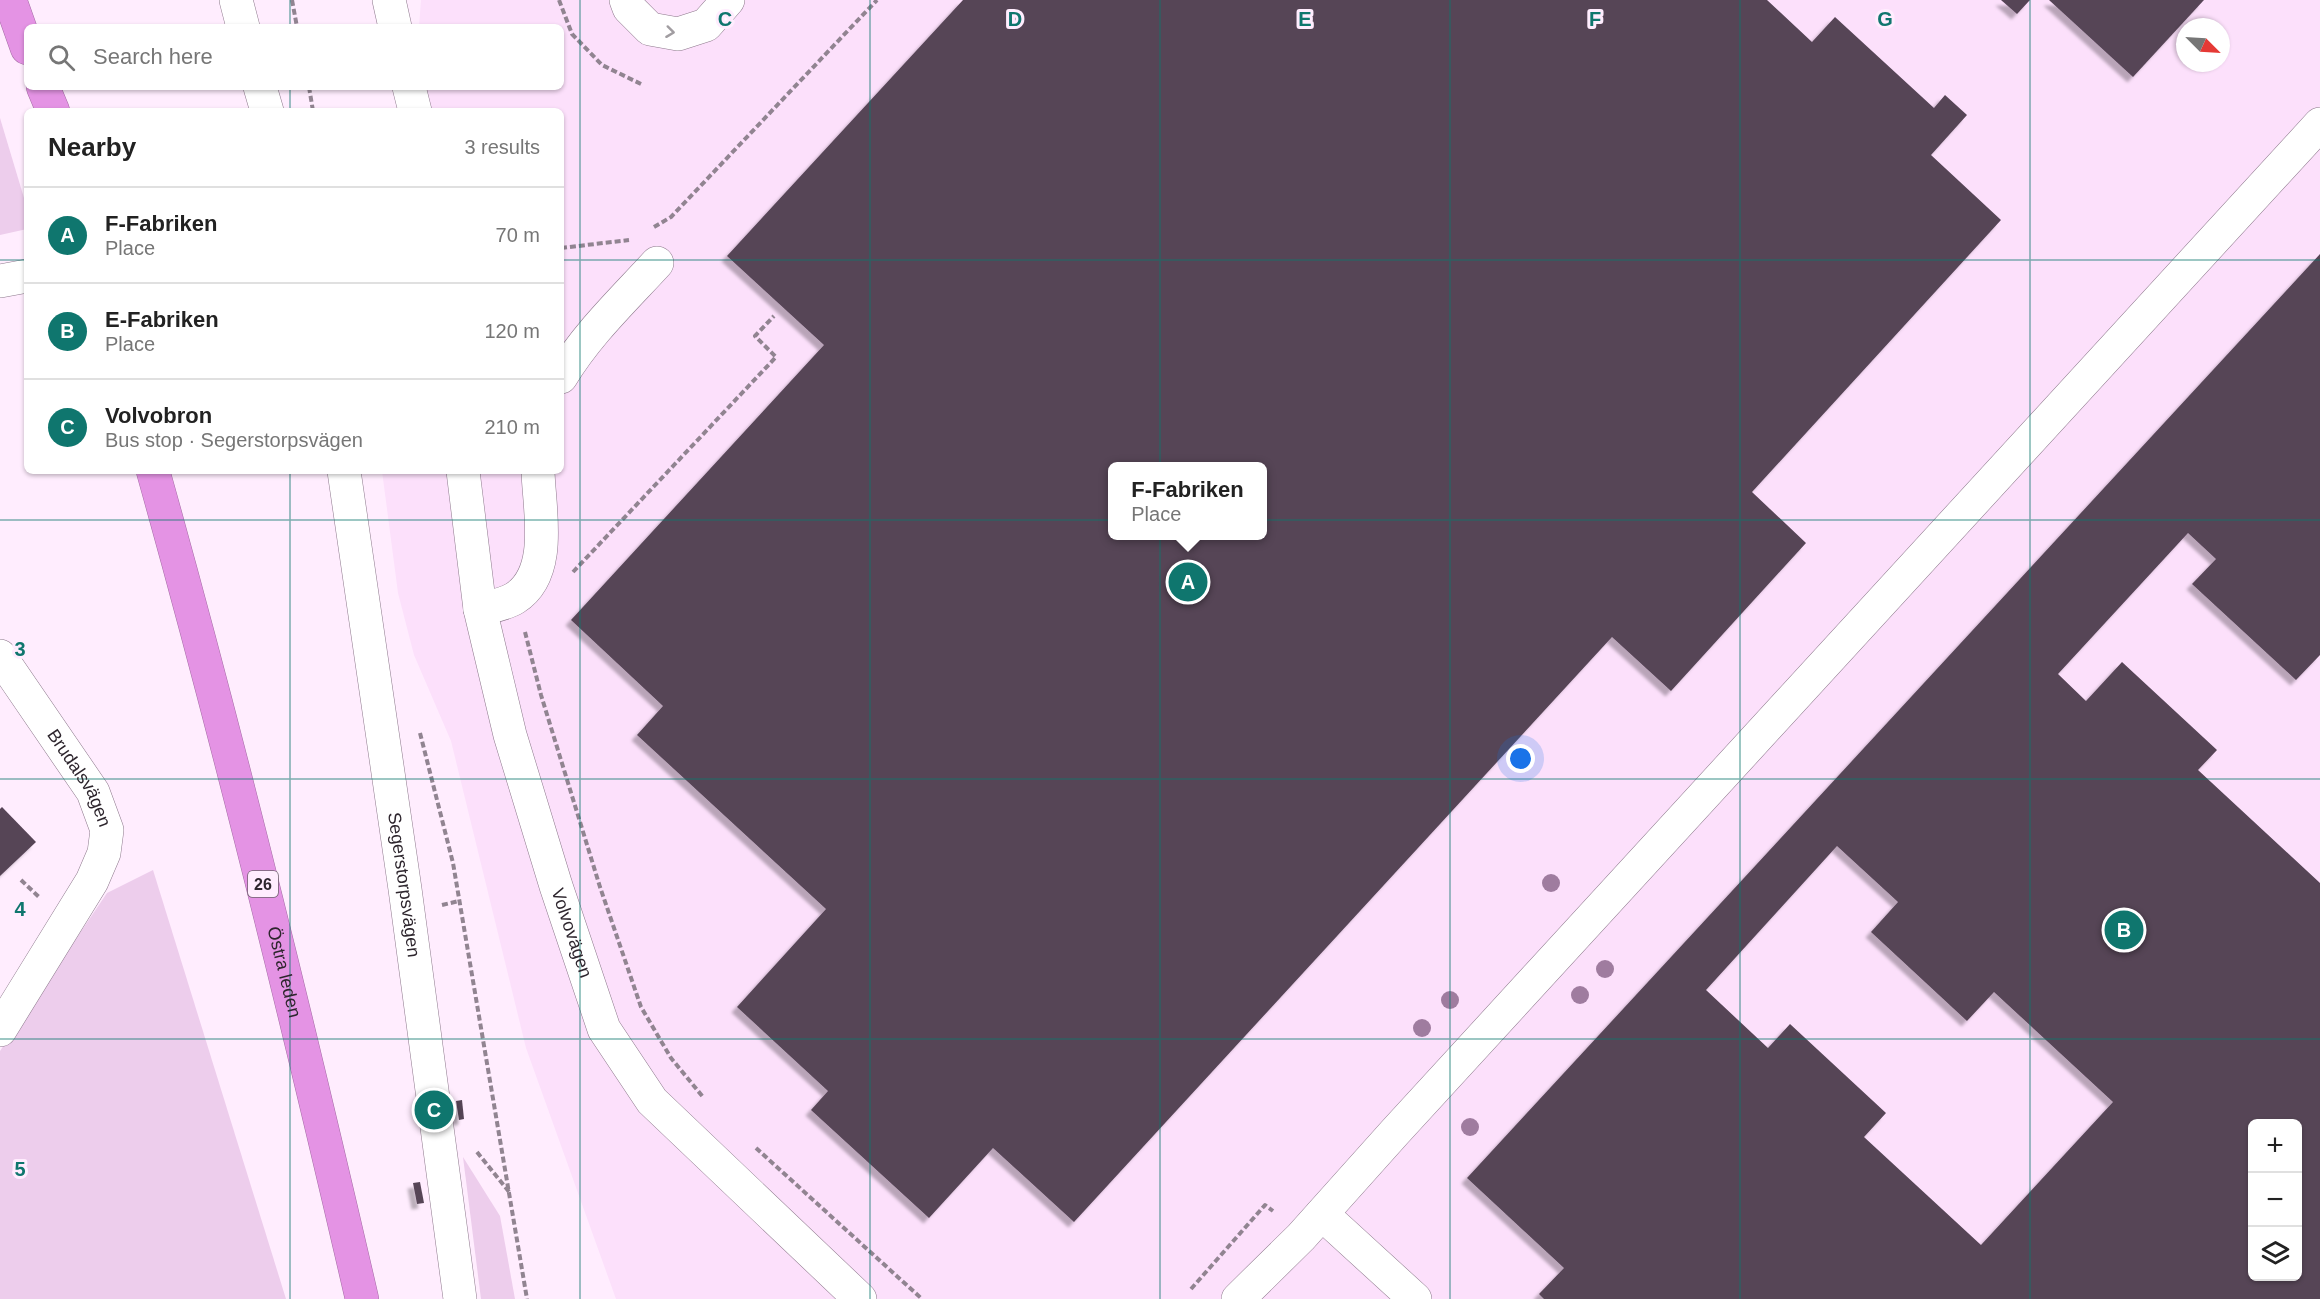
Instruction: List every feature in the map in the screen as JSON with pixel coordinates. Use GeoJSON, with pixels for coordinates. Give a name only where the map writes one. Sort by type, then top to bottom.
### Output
{"type":"FeatureCollection","features":[{"type":"Feature","properties":{"kind":"highway"},"geometry":{"type":"LineString","coordinates":[[10,0],[24,40]]}},
{"type":"Feature","properties":{"kind":"highway"},"geometry":{"type":"LineString","coordinates":[[32,0],[38,24]]}},
{"type":"Feature","properties":{"kind":"highway"},"geometry":{"type":"LineString","coordinates":[[44,90],[54,108]]}},
{"type":"Feature","properties":{"kind":"highway"},"geometry":{"type":"LineString","coordinates":[[52,90],[54,108]]}},
{"type":"Feature","properties":{"kind":"highway","name":"Östra leden"},"geometry":{"type":"LineString","coordinates":[[154,474],[199,636],[292,998],[362,1299]]}},
{"type":"Feature","properties":{"kind":"street"},"geometry":{"type":"LineString","coordinates":[[236,0],[242,24]]}},
{"type":"Feature","properties":{"kind":"street"},"geometry":{"type":"LineString","coordinates":[[389,0],[394,24]]}},
{"type":"Feature","properties":{"kind":"street"},"geometry":{"type":"LineString","coordinates":[[626,0],[629,8],[650,29],[678,34],[706,25],[728,0]]}},
{"type":"Feature","properties":{"kind":"street"},"geometry":{"type":"LineString","coordinates":[[261,90],[266,108]]}},
{"type":"Feature","properties":{"kind":"street"},"geometry":{"type":"LineString","coordinates":[[410,90],[414,108]]}},
{"type":"Feature","properties":{"kind":"street"},"geometry":{"type":"LineString","coordinates":[[1238,1299],[1302,1238],[1419,1106],[2320,124]]}},
{"type":"Feature","properties":{"kind":"street"},"geometry":{"type":"LineString","coordinates":[[564,372],[592,334],[657,263]]}},
{"type":"Feature","properties":{"kind":"street"},"geometry":{"type":"LineString","coordinates":[[0,280],[24,276]]}},
{"type":"Feature","properties":{"kind":"street","name":"Segerstorpsvägen"},"geometry":{"type":"LineString","coordinates":[[344,474],[405,889],[460,1299]]}},
{"type":"Feature","properties":{"kind":"street","name":"Volvovägen"},"geometry":{"type":"LineString","coordinates":[[462,474],[480,609],[510,735],[556,886],[604,1029],[652,1101],[860,1299]]}},
{"type":"Feature","properties":{"kind":"street"},"geometry":{"type":"LineString","coordinates":[[480,609],[502,604],[517,597],[528,586],[539,562],[543,525],[538,474]]}},
{"type":"Feature","properties":{"kind":"street","name":"Brudalsvägen"},"geometry":{"type":"LineString","coordinates":[[0,656],[93,792],[107,831],[104,853],[92,880],[0,1030]]}},
{"type":"Feature","properties":{"kind":"street"},"geometry":{"type":"LineString","coordinates":[[1322,1214],[1415,1299]]}},
{"type":"Feature","properties":{"kind":"path"},"geometry":{"type":"LineString","coordinates":[[292,0],[296,24]]}},
{"type":"Feature","properties":{"kind":"path"},"geometry":{"type":"LineString","coordinates":[[559,0],[572,34],[602,65],[641,84]]}},
{"type":"Feature","properties":{"kind":"path"},"geometry":{"type":"LineString","coordinates":[[646,231],[671,217],[877,0]]}},
{"type":"Feature","properties":{"kind":"path"},"geometry":{"type":"LineString","coordinates":[[310,90],[312,108]]}},
{"type":"Feature","properties":{"kind":"path"},"geometry":{"type":"LineString","coordinates":[[564,248],[629,240],[638,236]]}},
{"type":"Feature","properties":{"kind":"path"},"geometry":{"type":"LineString","coordinates":[[572,574],[776,357],[755,336],[774,316]]}},
{"type":"Feature","properties":{"kind":"path"},"geometry":{"type":"LineString","coordinates":[[517,597],[541,695],[600,887],[638,997],[671,1058],[708,1104]]}},
{"type":"Feature","properties":{"kind":"path"},"geometry":{"type":"LineString","coordinates":[[417,723],[453,863],[527,1299]]}},
{"type":"Feature","properties":{"kind":"path"},"geometry":{"type":"LineString","coordinates":[[751,1143],[922,1299]]}},
{"type":"Feature","properties":{"kind":"path"},"geometry":{"type":"LineString","coordinates":[[476,1151],[510,1193]]}},
{"type":"Feature","properties":{"kind":"path"},"geometry":{"type":"LineString","coordinates":[[1191,1289],[1265,1205],[1273,1211]]}},
{"type":"Feature","properties":{"kind":"shaded area"},"geometry":{"type":"Polygon","coordinates":[[[421,0],[2320,0],[2320,1299],[616,1299],[526,1048],[451,741],[414,655],[398,593],[382,474],[564,474],[564,108],[416,108],[417,90],[564,90],[564,24],[419,24],[421,0]]]}},
{"type":"Feature","properties":{"kind":"shaded area"},"geometry":{"type":"Polygon","coordinates":[[[0,118],[24,198],[24,230],[0,235],[0,118]]]}},
{"type":"Feature","properties":{"kind":"shaded area"},"geometry":{"type":"Polygon","coordinates":[[[153,870],[286,1299],[0,1299],[0,1051],[107,893],[153,870]]]}},
{"type":"Feature","properties":{"kind":"shaded area"},"geometry":{"type":"Polygon","coordinates":[[[463,1157],[500,1216],[515,1299],[481,1299],[463,1157]]]}},
{"type":"Feature","properties":{"kind":"building"},"geometry":{"type":"Polygon","coordinates":[[[963,0],[1767,0],[1812,42],[1835,17],[1934,108],[1945,95],[1967,115],[1931,155],[2001,220],[1752,492],[1806,543],[1671,691],[1612,637],[1074,1222],[993,1148],[929,1218],[811,1110],[828,1091],[737,1007],[826,909],[637,735],[663,706],[571,620],[824,345],[727,256],[963,0]]]}},
{"type":"Feature","properties":{"kind":"building"},"geometry":{"type":"Polygon","coordinates":[[[2001,0],[2030,0],[2017,14],[2001,0]]]}},
{"type":"Feature","properties":{"kind":"building"},"geometry":{"type":"Polygon","coordinates":[[[2049,0],[2204,0],[2187,18],[2176,18],[2176,30],[2133,77],[2049,0]]]}},
{"type":"Feature","properties":{"kind":"building"},"geometry":{"type":"Polygon","coordinates":[[[2320,254],[2320,655],[2296,680],[2192,584],[2216,559],[2188,533],[2058,674],[2086,701],[2122,662],[2217,750],[2198,770],[2320,883],[2320,1299],[1544,1299],[1539,1294],[1564,1268],[1467,1178],[2320,254]],[[1837,846],[1706,990],[1768,1048],[1790,1024],[1886,1113],[1864,1137],[1981,1245],[2113,1102],[1994,992],[1967,1021],[1871,932],[1898,902],[1837,846]]]}},
{"type":"Feature","properties":{"kind":"building"},"geometry":{"type":"Polygon","coordinates":[[[2,807],[36,842],[0,876],[0,809],[2,807]]]}},
{"type":"Feature","properties":{"kind":"building"},"geometry":{"type":"Polygon","coordinates":[[[462,1100],[464,1119],[459,1120],[456,1101],[462,1100]]]}},
{"type":"Feature","properties":{"kind":"building"},"geometry":{"type":"Polygon","coordinates":[[[420,1182],[424,1203],[417,1204],[413,1183],[420,1182]]]}},
{"type":"Feature","properties":{"kind":"place","name":"F-Fabriken"},"geometry":{"type":"Point","coordinates":[1188,582]}},
{"type":"Feature","properties":{"kind":"place","name":"E-Fabriken"},"geometry":{"type":"Point","coordinates":[2124,930]}},
{"type":"Feature","properties":{"kind":"place","name":"Volvobron"},"geometry":{"type":"Point","coordinates":[434,1110]}}]}
